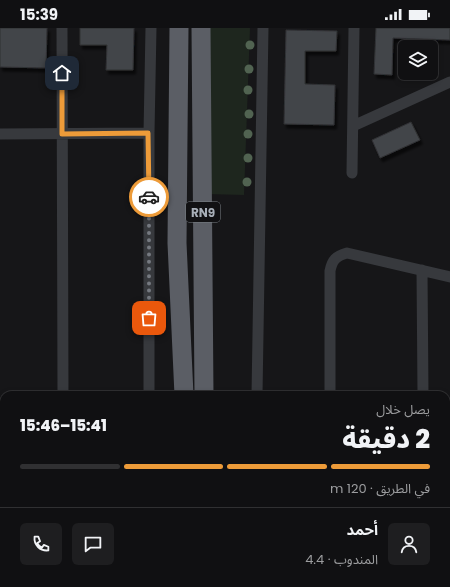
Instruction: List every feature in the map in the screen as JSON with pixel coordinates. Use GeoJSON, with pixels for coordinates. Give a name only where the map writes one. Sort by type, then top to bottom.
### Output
{"type":"FeatureCollection","features":[{"type":"Feature","properties":{"kind":"highway","name":"RN9"},"geometry":{"type":"LineString","coordinates":[[179,28],[177,243],[184,391]]}},
{"type":"Feature","properties":{"kind":"highway","name":"RN9"},"geometry":{"type":"LineString","coordinates":[[201,28],[204,391]]}},
{"type":"Feature","properties":{"kind":"street"},"geometry":{"type":"LineString","coordinates":[[62,28],[63,391]]}},
{"type":"Feature","properties":{"kind":"street"},"geometry":{"type":"LineString","coordinates":[[149,391],[148,133],[151,28]]}},
{"type":"Feature","properties":{"kind":"street"},"geometry":{"type":"LineString","coordinates":[[257,391],[264,28]]}},
{"type":"Feature","properties":{"kind":"street"},"geometry":{"type":"LineString","coordinates":[[352,174],[354,28]]}},
{"type":"Feature","properties":{"kind":"street"},"geometry":{"type":"LineString","coordinates":[[353,126],[450,82]]}},
{"type":"Feature","properties":{"kind":"street"},"geometry":{"type":"LineString","coordinates":[[0,134],[148,133]]}},
{"type":"Feature","properties":{"kind":"street"},"geometry":{"type":"LineString","coordinates":[[330,391],[330,271],[332,262],[338,256],[347,253],[450,277]]}},
{"type":"Feature","properties":{"kind":"street"},"geometry":{"type":"LineString","coordinates":[[422,270],[422,391]]}},
{"type":"Feature","properties":{"kind":"shaded area"},"geometry":{"type":"Polygon","coordinates":[[[205,28],[250,28],[244,195],[206,194],[205,28]]]}},
{"type":"Feature","properties":{"kind":"building"},"geometry":{"type":"Polygon","coordinates":[[[0,28],[47,28],[46,68],[0,67],[0,28]]]}},
{"type":"Feature","properties":{"kind":"building"},"geometry":{"type":"Polygon","coordinates":[[[80,28],[134,28],[133,70],[106,70],[107,45],[80,45],[80,28]]]}},
{"type":"Feature","properties":{"kind":"building"},"geometry":{"type":"Polygon","coordinates":[[[376,28],[450,28],[450,40],[393,38],[392,75],[374,74],[376,28]]]}},
{"type":"Feature","properties":{"kind":"building"},"geometry":{"type":"Polygon","coordinates":[[[286,30],[337,31],[336,51],[305,51],[305,84],[335,85],[334,125],[284,124],[286,30]]]}},
{"type":"Feature","properties":{"kind":"building"},"geometry":{"type":"Polygon","coordinates":[[[411,122],[420,140],[380,158],[372,140],[411,122]]]}},
{"type":"Feature","properties":{"kind":"way so far"},"geometry":{"type":"LineString","coordinates":[[149,197],[149,318]]}},
{"type":"Feature","properties":{"kind":"route"},"geometry":{"type":"LineString","coordinates":[[62,73],[62,134],[148,133],[149,197]]}}]}
